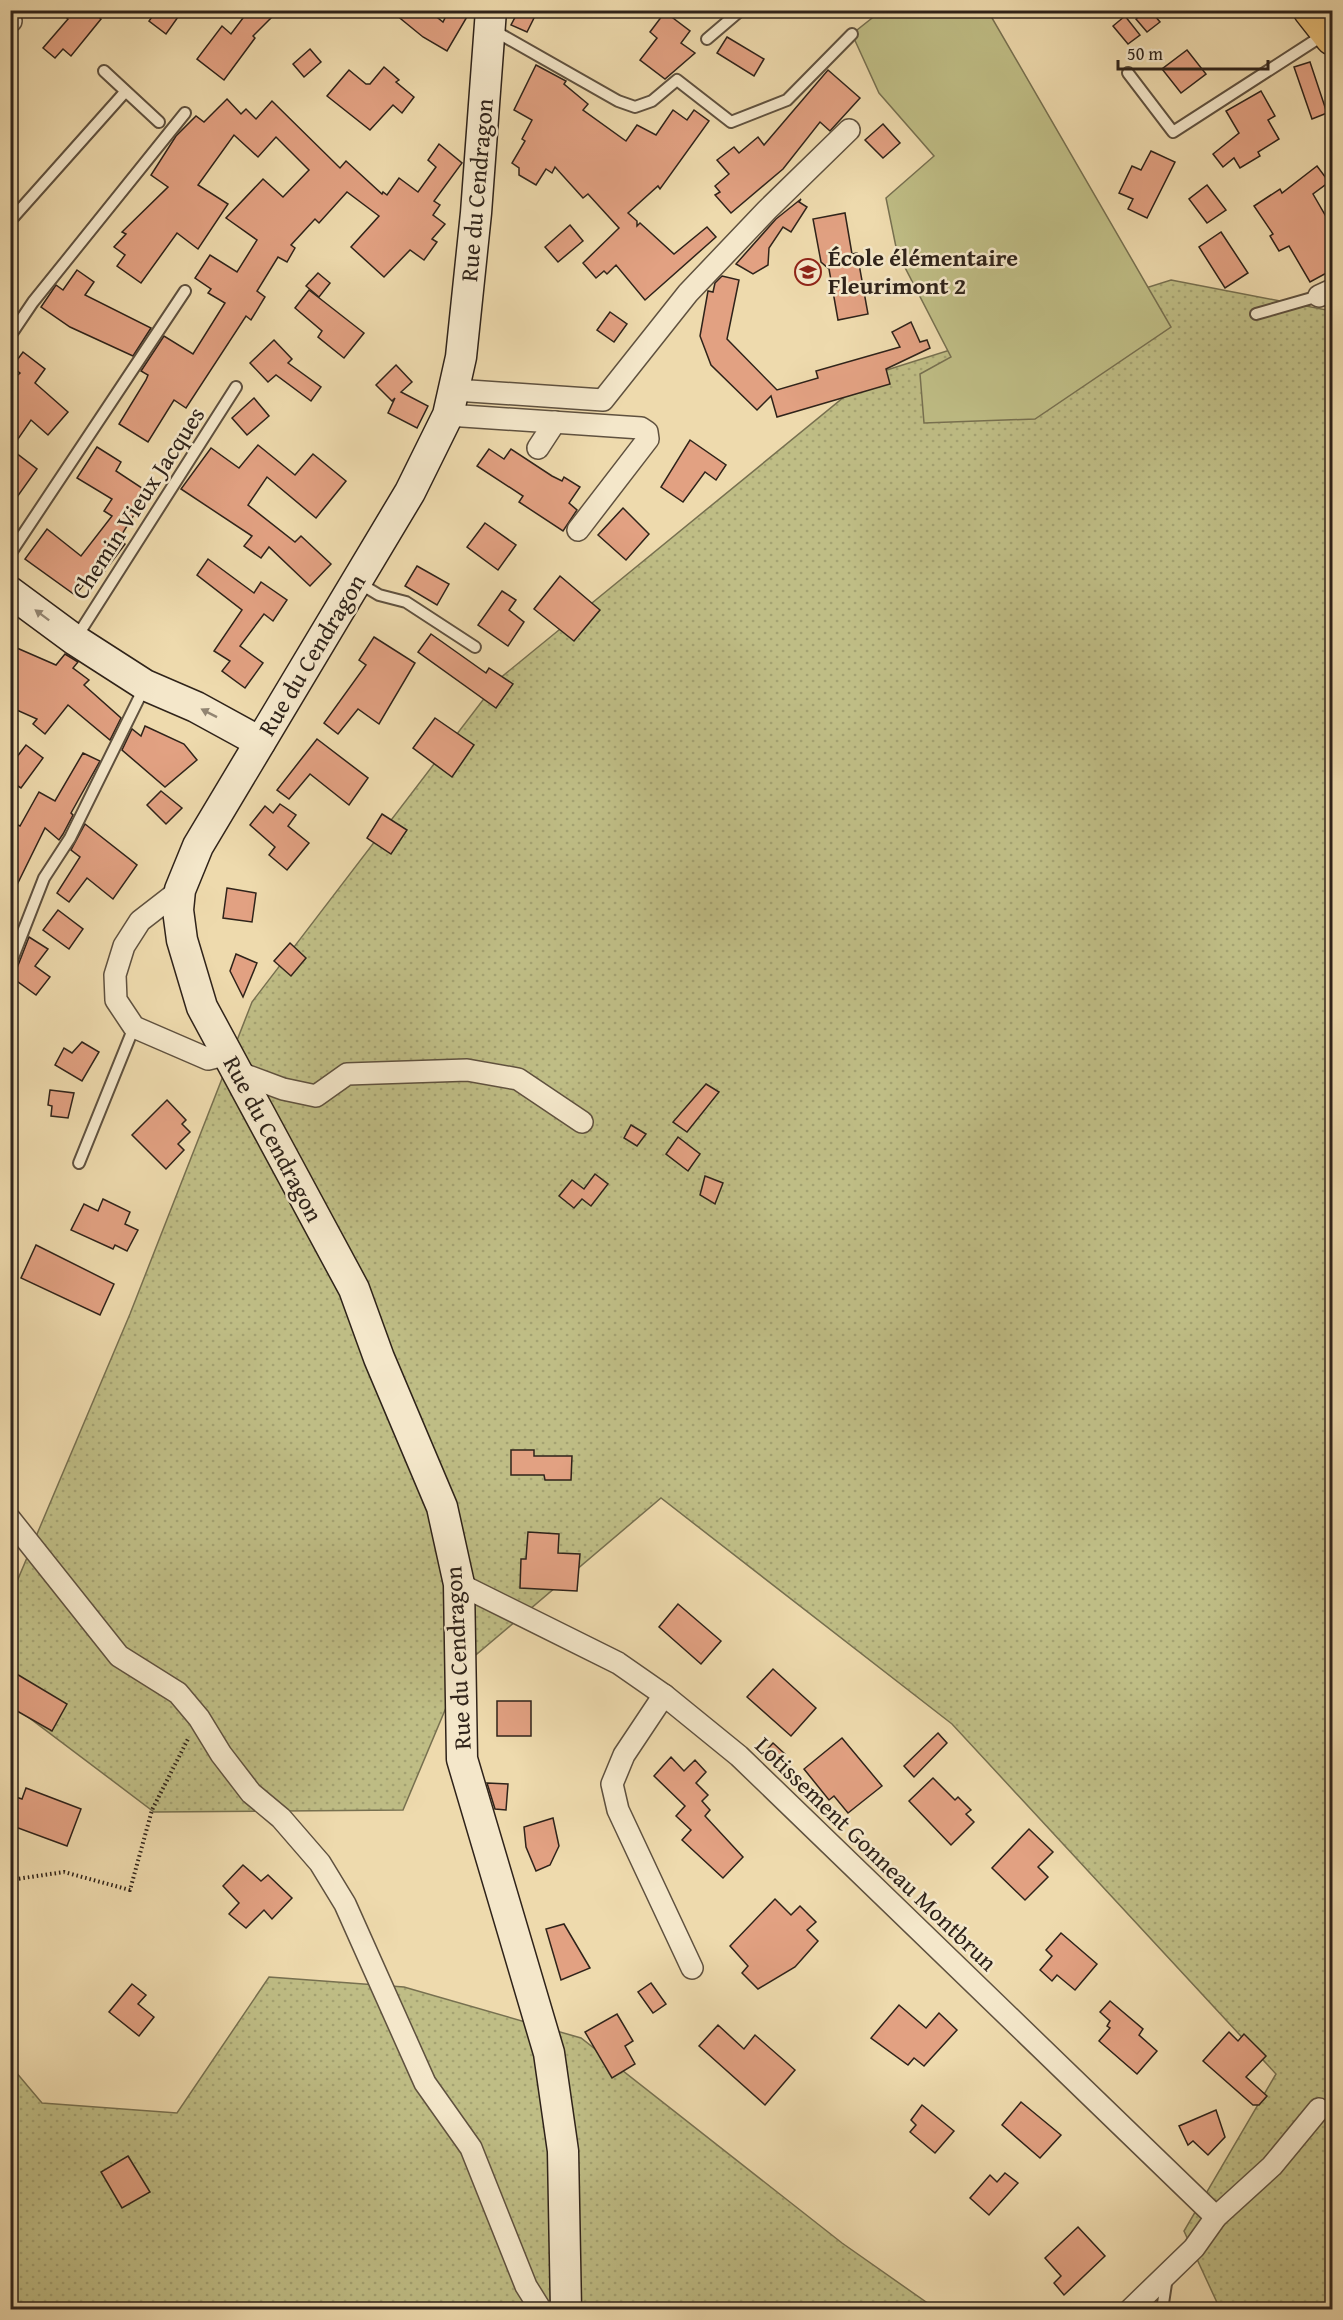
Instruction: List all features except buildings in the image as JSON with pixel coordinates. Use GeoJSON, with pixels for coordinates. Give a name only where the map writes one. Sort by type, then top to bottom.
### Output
{"type":"FeatureCollection","features":[{"type":"Feature","properties":{"kind":"main road","name":"Rue du Cendragon"},"geometry":{"type":"LineString","coordinates":[[491,20],[476,213],[452,403],[410,492],[198,846],[180,890],[178,910],[182,940],[202,1007],[354,1289],[379,1358],[442,1507],[459,1584],[462,1759],[549,2053],[563,2151],[566,2310]]}},
{"type":"Feature","properties":{"kind":"main road"},"geometry":{"type":"LineString","coordinates":[[10,592],[75,640],[145,686],[204,711],[260,742]]}},
{"type":"Feature","properties":{"kind":"street"},"geometry":{"type":"LineString","coordinates":[[452,403],[603,400],[688,293],[767,210],[849,130]]}},
{"type":"Feature","properties":{"kind":"street"},"geometry":{"type":"LineString","coordinates":[[452,403],[555,422],[641,428],[647,432],[648,439],[578,530]]}},
{"type":"Feature","properties":{"kind":"street"},"geometry":{"type":"LineString","coordinates":[[538,448],[555,422]]}},
{"type":"Feature","properties":{"kind":"street"},"geometry":{"type":"LineString","coordinates":[[180,890],[140,921],[124,946],[115,975],[116,1000],[134,1027],[208,1059],[233,1063],[284,1089],[316,1096],[347,1074],[468,1070],[518,1079],[582,1122]]}},
{"type":"Feature","properties":{"kind":"street"},"geometry":{"type":"LineString","coordinates":[[12,1522],[119,1656],[178,1693],[199,1718],[221,1754],[252,1793],[280,1818],[320,1863],[345,1904],[425,2083],[471,2148],[526,2286],[541,2310]]}},
{"type":"Feature","properties":{"kind":"street","name":"Lotissement Gonneau Montbrun"},"geometry":{"type":"LineString","coordinates":[[459,1584],[618,1663],[664,1695],[739,1756],[1216,2217]]}},
{"type":"Feature","properties":{"kind":"street"},"geometry":{"type":"LineString","coordinates":[[664,1695],[624,1755],[612,1784],[618,1810],[692,1968]]}},
{"type":"Feature","properties":{"kind":"street"},"geometry":{"type":"LineString","coordinates":[[1130,2310],[1167,2277],[1194,2248],[1216,2217],[1272,2166],[1319,2109]]}},
{"type":"Feature","properties":{"kind":"lane"},"geometry":{"type":"LineString","coordinates":[[707,39],[741,10]]}},
{"type":"Feature","properties":{"kind":"lane"},"geometry":{"type":"LineString","coordinates":[[491,20],[618,101],[635,107],[652,100],[677,80],[731,122],[787,100],[852,34]]}},
{"type":"Feature","properties":{"kind":"lane"},"geometry":{"type":"LineString","coordinates":[[1128,72],[1173,132],[1323,27]]}},
{"type":"Feature","properties":{"kind":"lane"},"geometry":{"type":"LineString","coordinates":[[104,71],[159,122]]}},
{"type":"Feature","properties":{"kind":"lane"},"geometry":{"type":"LineString","coordinates":[[10,221],[125,92]]}},
{"type":"Feature","properties":{"kind":"lane"},"geometry":{"type":"LineString","coordinates":[[10,336],[33,302],[185,113]]}},
{"type":"Feature","properties":{"kind":"lane"},"geometry":{"type":"LineString","coordinates":[[10,554],[185,291]]}},
{"type":"Feature","properties":{"kind":"lane"},"geometry":{"type":"LineString","coordinates":[[1256,314],[1325,293]]}},
{"type":"Feature","properties":{"kind":"lane","name":"Chemin Vieux Jacques"},"geometry":{"type":"LineString","coordinates":[[75,640],[236,387]]}},
{"type":"Feature","properties":{"kind":"lane"},"geometry":{"type":"LineString","coordinates":[[356,582],[379,595],[406,602],[475,647]]}},
{"type":"Feature","properties":{"kind":"lane"},"geometry":{"type":"LineString","coordinates":[[10,965],[44,878],[70,838],[145,686]]}},
{"type":"Feature","properties":{"kind":"lane"},"geometry":{"type":"LineString","coordinates":[[79,1163],[134,1027]]}},
{"type":"Feature","properties":{"kind":"lane"},"geometry":{"type":"LineString","coordinates":[[1162,2310],[1167,2277]]}},
{"type":"Feature","properties":{"kind":"path"},"geometry":{"type":"LineString","coordinates":[[10,1880],[64,1872],[130,1890],[152,1810],[199,1718]]}},
{"type":"Feature","properties":{"kind":"shaded area"},"geometry":{"type":"Polygon","coordinates":[[[881,11],[988,11],[1171,327],[1035,419],[924,423],[920,374],[951,357],[897,252],[886,198],[934,156],[879,93],[852,34],[881,11]]]}},
{"type":"Feature","properties":{"kind":"shaded area"},"geometry":{"type":"Polygon","coordinates":[[[1171,280],[1332,311],[1332,2309],[1220,2309],[1184,2231],[1276,2074],[952,1724],[661,1498],[464,1665],[403,1810],[154,1812],[11,1704],[10,1598],[130,1314],[252,1002],[499,679],[871,375],[1171,280]]]}},
{"type":"Feature","properties":{"kind":"shaded area"},"geometry":{"type":"Polygon","coordinates":[[[269,1977],[404,1987],[581,2038],[842,2243],[936,2309],[11,2309],[10,2065],[42,2103],[177,2113],[269,1977]]]}},
{"type":"Feature","properties":{"kind":"place","name":"École élémentaire Fleurimont 2"},"geometry":{"type":"Point","coordinates":[808,272]}}]}
